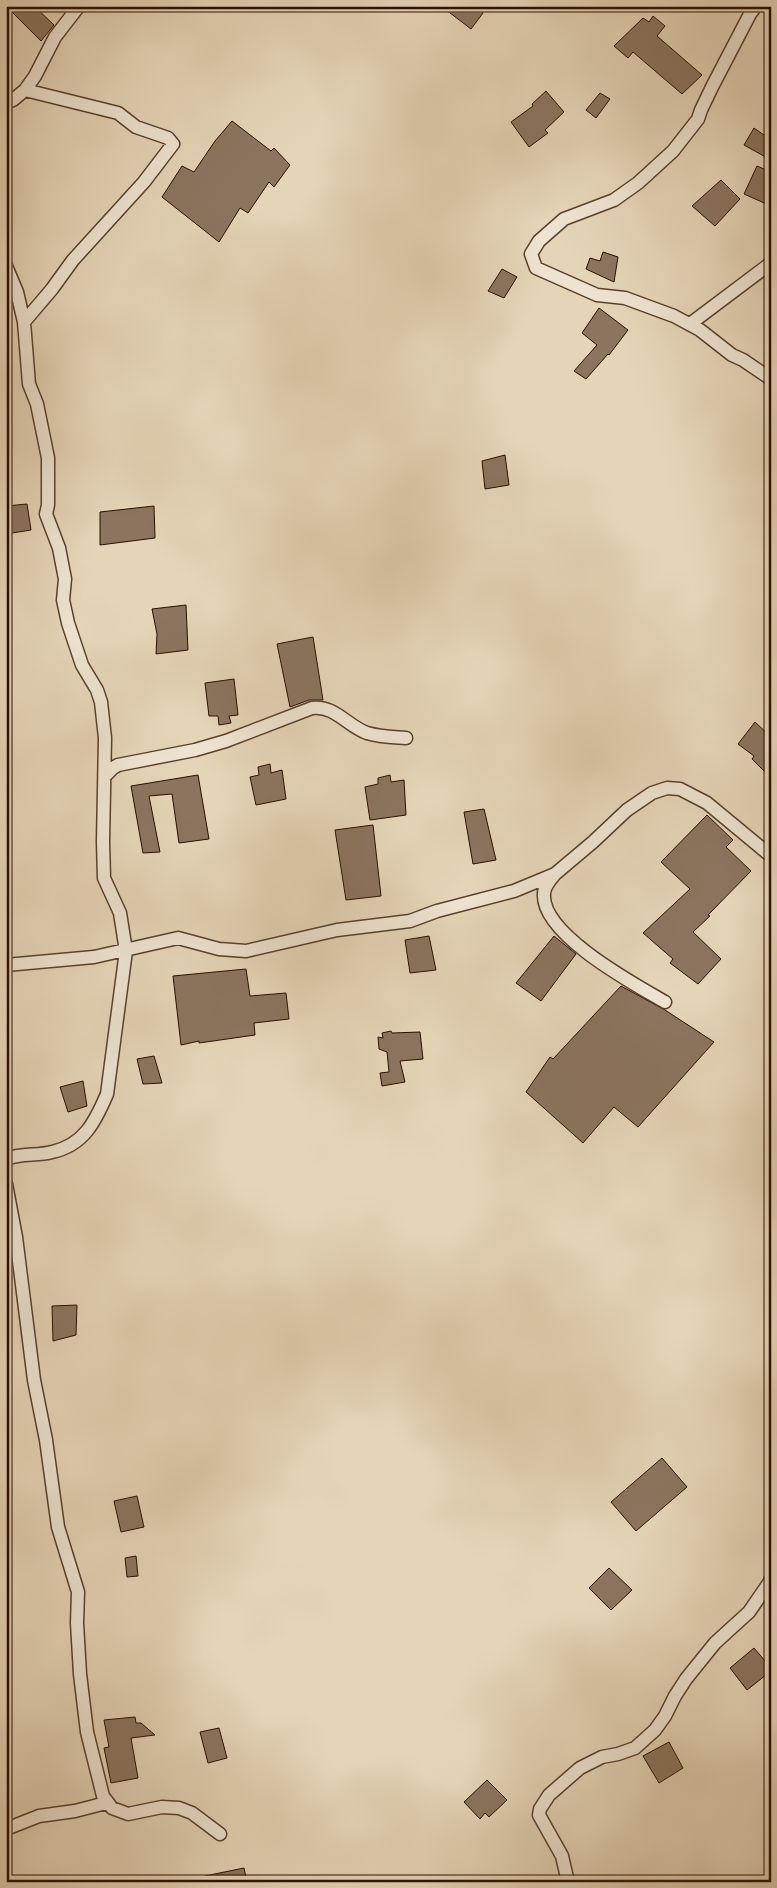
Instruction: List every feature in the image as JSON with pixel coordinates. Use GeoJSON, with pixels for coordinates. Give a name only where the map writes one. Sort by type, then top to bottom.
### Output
{"type":"FeatureCollection","features":[{"type":"Feature","properties":{"kind":"street"},"geometry":{"type":"LineString","coordinates":[[6,102],[14,100],[25,90],[35,76],[55,37],[79,6]]}},
{"type":"Feature","properties":{"kind":"street"},"geometry":{"type":"LineString","coordinates":[[756,6],[712,87],[698,119],[673,151],[638,183],[614,200],[564,219],[539,241],[530,254],[536,268],[597,295],[625,298],[690,324],[732,355],[771,378]]}},
{"type":"Feature","properties":{"kind":"street"},"geometry":{"type":"LineString","coordinates":[[24,322],[52,289],[73,260],[144,182],[173,144],[168,138],[136,127],[118,114],[25,90]]}},
{"type":"Feature","properties":{"kind":"street"},"geometry":{"type":"LineString","coordinates":[[690,324],[771,263]]}},
{"type":"Feature","properties":{"kind":"street"},"geometry":{"type":"LineString","coordinates":[[6,266],[17,292],[24,322],[29,384],[37,404],[48,458],[48,505],[46,514],[59,548],[65,579],[63,600],[68,623],[82,665],[97,690],[101,702],[105,738],[104,878],[120,913],[126,951],[107,1094],[98,1116],[82,1138],[70,1146],[52,1152],[12,1156],[7,1160]]}},
{"type":"Feature","properties":{"kind":"street"},"geometry":{"type":"LineString","coordinates":[[105,776],[118,765],[195,750],[226,741],[312,708],[320,707],[334,711],[366,733],[406,738]]}},
{"type":"Feature","properties":{"kind":"street"},"geometry":{"type":"LineString","coordinates":[[665,1002],[607,967],[565,934],[547,911],[544,894],[546,885],[555,874],[627,810],[652,793],[667,788],[680,789],[707,803],[771,856]]}},
{"type":"Feature","properties":{"kind":"street"},"geometry":{"type":"LineString","coordinates":[[6,965],[94,957],[178,938],[219,949],[246,951],[337,930],[410,921],[436,911],[514,892],[555,874]]}},
{"type":"Feature","properties":{"kind":"street"},"geometry":{"type":"LineString","coordinates":[[6,1184],[22,1274],[34,1380],[46,1440],[58,1527],[78,1592],[77,1623],[80,1674],[87,1732],[103,1796],[106,1802],[120,1812],[128,1814],[162,1807],[179,1808],[192,1813],[220,1834]]}},
{"type":"Feature","properties":{"kind":"street"},"geometry":{"type":"LineString","coordinates":[[568,1882],[562,1856],[539,1815],[542,1804],[549,1795],[580,1768],[602,1757],[635,1748],[655,1730],[686,1678],[715,1643],[749,1612],[771,1580]]}},
{"type":"Feature","properties":{"kind":"street"},"geometry":{"type":"LineString","coordinates":[[6,1829],[39,1816],[75,1811],[106,1802]]}},
{"type":"Feature","properties":{"kind":"building"},"geometry":{"type":"Polygon","coordinates":[[[6,6],[34,6],[54,25],[41,41],[6,6]]]}},
{"type":"Feature","properties":{"kind":"building"},"geometry":{"type":"Polygon","coordinates":[[[441,6],[474,6],[483,13],[471,29],[441,6]]]}},
{"type":"Feature","properties":{"kind":"building"},"geometry":{"type":"Polygon","coordinates":[[[653,16],[665,26],[657,36],[702,75],[682,94],[633,52],[628,58],[614,46],[643,18],[649,22],[653,16]]]}},
{"type":"Feature","properties":{"kind":"building"},"geometry":{"type":"Polygon","coordinates":[[[546,91],[564,112],[545,130],[548,133],[529,147],[511,122],[533,106],[532,104],[546,91]]]}},
{"type":"Feature","properties":{"kind":"building"},"geometry":{"type":"Polygon","coordinates":[[[600,93],[610,99],[596,118],[586,110],[600,93]]]}},
{"type":"Feature","properties":{"kind":"building"},"geometry":{"type":"Polygon","coordinates":[[[232,121],[271,151],[274,148],[290,165],[274,187],[269,182],[248,213],[240,208],[219,242],[162,197],[182,166],[194,172],[215,141],[232,121]]]}},
{"type":"Feature","properties":{"kind":"building"},"geometry":{"type":"Polygon","coordinates":[[[771,127],[771,160],[744,145],[754,128],[764,135],[771,127]]]}},
{"type":"Feature","properties":{"kind":"building"},"geometry":{"type":"Polygon","coordinates":[[[757,166],[771,172],[771,206],[744,194],[757,166]]]}},
{"type":"Feature","properties":{"kind":"building"},"geometry":{"type":"Polygon","coordinates":[[[721,180],[740,199],[715,226],[692,206],[721,180]]]}},
{"type":"Feature","properties":{"kind":"building"},"geometry":{"type":"Polygon","coordinates":[[[603,252],[618,257],[614,282],[586,269],[590,258],[600,261],[603,252]]]}},
{"type":"Feature","properties":{"kind":"building"},"geometry":{"type":"Polygon","coordinates":[[[502,269],[517,277],[504,298],[488,291],[502,269]]]}},
{"type":"Feature","properties":{"kind":"building"},"geometry":{"type":"Polygon","coordinates":[[[599,308],[628,330],[609,355],[586,379],[574,371],[597,345],[582,333],[599,308]]]}},
{"type":"Feature","properties":{"kind":"building"},"geometry":{"type":"Polygon","coordinates":[[[505,455],[509,485],[485,489],[482,461],[505,455]]]}},
{"type":"Feature","properties":{"kind":"building"},"geometry":{"type":"Polygon","coordinates":[[[27,504],[31,530],[6,534],[6,506],[27,504]]]}},
{"type":"Feature","properties":{"kind":"building"},"geometry":{"type":"Polygon","coordinates":[[[154,506],[155,538],[100,545],[100,512],[154,506]]]}},
{"type":"Feature","properties":{"kind":"building"},"geometry":{"type":"Polygon","coordinates":[[[186,605],[188,650],[156,654],[157,634],[152,609],[186,605]]]}},
{"type":"Feature","properties":{"kind":"building"},"geometry":{"type":"Polygon","coordinates":[[[313,637],[323,700],[309,700],[290,707],[277,644],[313,637]]]}},
{"type":"Feature","properties":{"kind":"building"},"geometry":{"type":"Polygon","coordinates":[[[234,679],[238,715],[229,716],[231,723],[219,725],[218,716],[209,716],[205,683],[234,679]]]}},
{"type":"Feature","properties":{"kind":"building"},"geometry":{"type":"Polygon","coordinates":[[[755,722],[771,737],[771,778],[752,759],[754,756],[738,744],[755,722]]]}},
{"type":"Feature","properties":{"kind":"building"},"geometry":{"type":"Polygon","coordinates":[[[270,764],[271,773],[282,770],[286,799],[256,805],[250,777],[259,775],[258,767],[270,764]]]}},
{"type":"Feature","properties":{"kind":"building"},"geometry":{"type":"Polygon","coordinates":[[[198,775],[209,839],[179,843],[172,794],[149,796],[160,852],[143,853],[131,786],[198,775]]]}},
{"type":"Feature","properties":{"kind":"building"},"geometry":{"type":"Polygon","coordinates":[[[390,775],[391,782],[404,780],[406,815],[370,820],[365,787],[378,784],[378,778],[390,775]]]}},
{"type":"Feature","properties":{"kind":"building"},"geometry":{"type":"Polygon","coordinates":[[[484,809],[496,860],[473,864],[464,812],[484,809]]]}},
{"type":"Feature","properties":{"kind":"building"},"geometry":{"type":"Polygon","coordinates":[[[707,815],[733,840],[726,847],[751,871],[693,932],[721,959],[698,984],[670,963],[673,959],[643,933],[690,889],[661,862],[707,815]]]}},
{"type":"Feature","properties":{"kind":"building"},"geometry":{"type":"Polygon","coordinates":[[[373,825],[381,896],[346,900],[335,830],[373,825]]]}},
{"type":"Feature","properties":{"kind":"building"},"geometry":{"type":"Polygon","coordinates":[[[429,936],[436,970],[410,973],[405,940],[429,936]]]}},
{"type":"Feature","properties":{"kind":"building"},"geometry":{"type":"Polygon","coordinates":[[[554,936],[576,954],[541,1001],[516,983],[554,936]]]}},
{"type":"Feature","properties":{"kind":"building"},"geometry":{"type":"Polygon","coordinates":[[[246,969],[250,996],[286,993],[289,1019],[254,1023],[255,1035],[199,1043],[199,1041],[181,1045],[173,976],[246,969]]]}},
{"type":"Feature","properties":{"kind":"building"},"geometry":{"type":"Polygon","coordinates":[[[621,986],[665,1010],[714,1042],[638,1127],[614,1107],[583,1143],[526,1092],[550,1057],[553,1059],[621,986]]]}},
{"type":"Feature","properties":{"kind":"building"},"geometry":{"type":"Polygon","coordinates":[[[391,1031],[392,1033],[420,1032],[423,1059],[400,1061],[405,1082],[382,1086],[380,1073],[389,1072],[387,1052],[379,1049],[378,1037],[383,1038],[382,1033],[391,1031]]]}},
{"type":"Feature","properties":{"kind":"building"},"geometry":{"type":"Polygon","coordinates":[[[154,1056],[162,1083],[143,1084],[137,1059],[154,1056]]]}},
{"type":"Feature","properties":{"kind":"building"},"geometry":{"type":"Polygon","coordinates":[[[83,1081],[87,1106],[68,1112],[60,1087],[83,1081]]]}},
{"type":"Feature","properties":{"kind":"building"},"geometry":{"type":"Polygon","coordinates":[[[77,1305],[76,1335],[53,1341],[52,1306],[77,1305]]]}},
{"type":"Feature","properties":{"kind":"building"},"geometry":{"type":"Polygon","coordinates":[[[662,1458],[687,1487],[636,1531],[611,1502],[662,1458]]]}},
{"type":"Feature","properties":{"kind":"building"},"geometry":{"type":"Polygon","coordinates":[[[137,1496],[144,1527],[121,1532],[114,1501],[137,1496]]]}},
{"type":"Feature","properties":{"kind":"building"},"geometry":{"type":"Polygon","coordinates":[[[136,1556],[138,1576],[127,1577],[125,1558],[136,1556]]]}},
{"type":"Feature","properties":{"kind":"building"},"geometry":{"type":"Polygon","coordinates":[[[609,1568],[632,1590],[611,1610],[589,1588],[609,1568]]]}},
{"type":"Feature","properties":{"kind":"building"},"geometry":{"type":"Polygon","coordinates":[[[754,1648],[771,1668],[771,1671],[747,1690],[730,1668],[754,1648]]]}},
{"type":"Feature","properties":{"kind":"building"},"geometry":{"type":"Polygon","coordinates":[[[135,1717],[136,1723],[141,1723],[155,1735],[131,1738],[138,1778],[111,1783],[104,1748],[109,1747],[104,1720],[135,1717]]]}},
{"type":"Feature","properties":{"kind":"building"},"geometry":{"type":"Polygon","coordinates":[[[219,1728],[227,1758],[208,1763],[200,1732],[219,1728]]]}},
{"type":"Feature","properties":{"kind":"building"},"geometry":{"type":"Polygon","coordinates":[[[669,1742],[683,1768],[659,1783],[643,1756],[669,1742]]]}},
{"type":"Feature","properties":{"kind":"building"},"geometry":{"type":"Polygon","coordinates":[[[487,1780],[507,1800],[489,1817],[485,1813],[480,1819],[464,1802],[487,1780]]]}},
{"type":"Feature","properties":{"kind":"building"},"geometry":{"type":"Polygon","coordinates":[[[244,1868],[247,1882],[206,1882],[205,1876],[244,1868]]]}}]}
